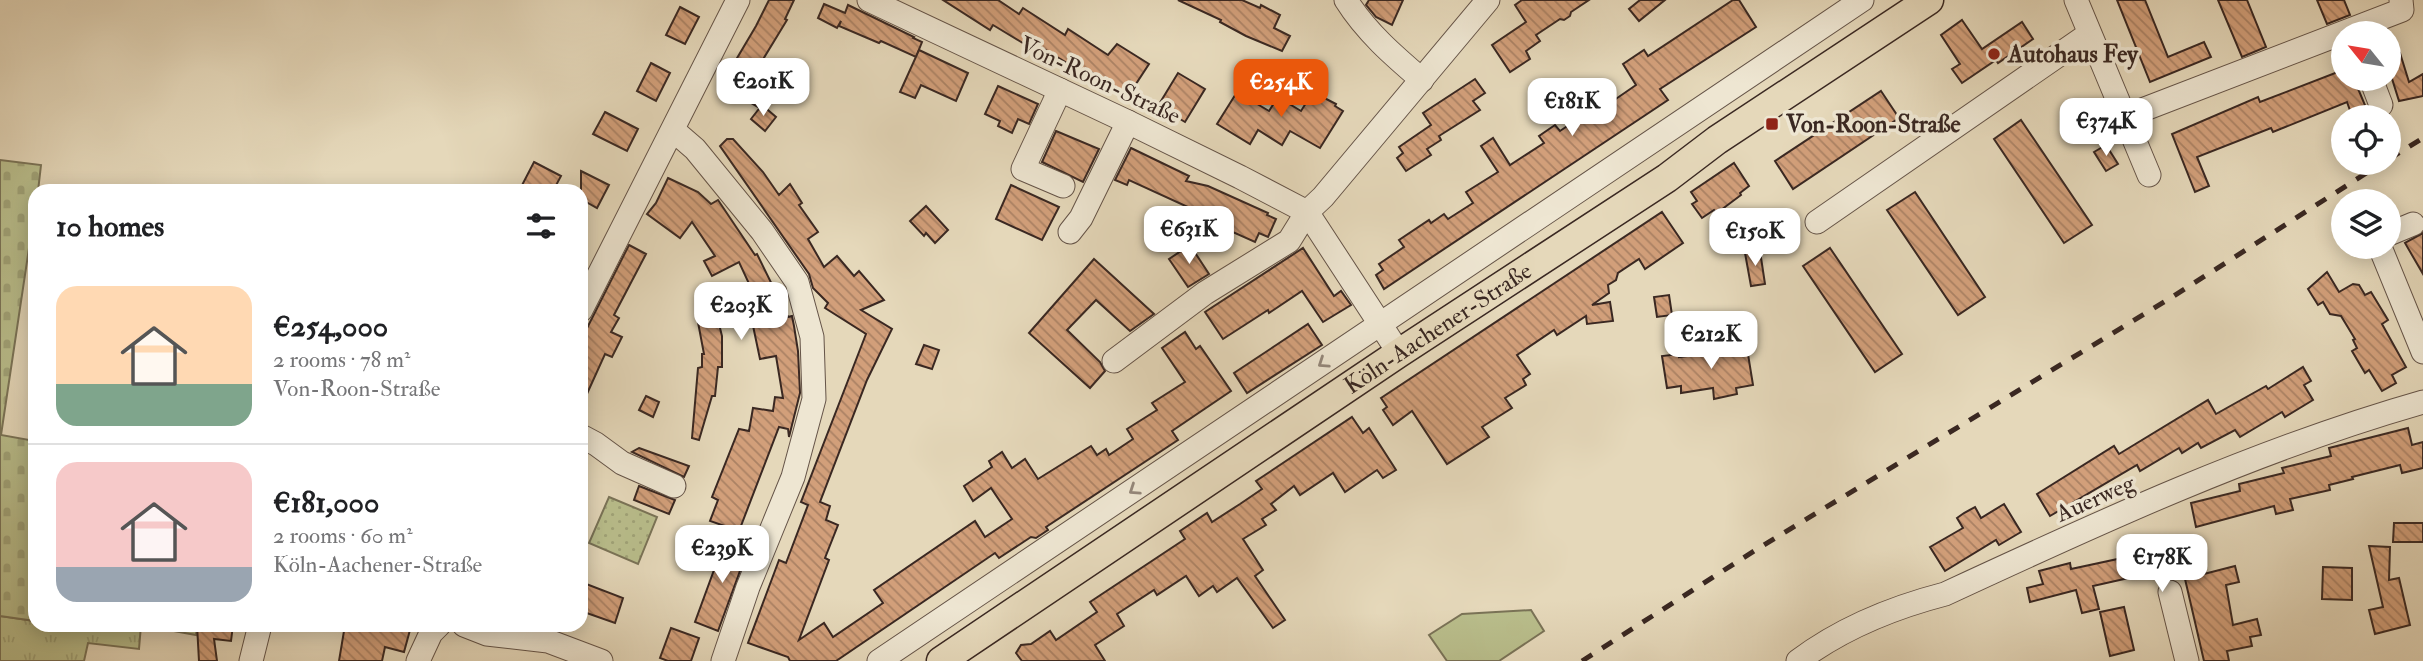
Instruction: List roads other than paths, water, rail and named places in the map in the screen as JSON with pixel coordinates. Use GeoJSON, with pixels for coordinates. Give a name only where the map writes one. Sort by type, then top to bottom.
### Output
{"type":"FeatureCollection","features":[{"type":"Feature","properties":{"kind":"main road","name":"Köln-Aachener-Straße"},"geometry":{"type":"LineString","coordinates":[[944,659],[1399,353],[1667,178],[1728,133],[1929,0]]}},
{"type":"Feature","properties":{"kind":"street"},"geometry":{"type":"LineString","coordinates":[[588,296],[738,0]]}},
{"type":"Feature","properties":{"kind":"street","name":"Von-Roon-Straße"},"geometry":{"type":"LineString","coordinates":[[869,0],[1128,122],[1307,212],[1399,353]]}},
{"type":"Feature","properties":{"kind":"street"},"geometry":{"type":"LineString","coordinates":[[1346,0],[1357,17],[1386,48],[1422,80]]}},
{"type":"Feature","properties":{"kind":"street"},"geometry":{"type":"LineString","coordinates":[[1114,361],[1205,293],[1289,241],[1307,212],[1323,197],[1488,0]]}},
{"type":"Feature","properties":{"kind":"street","name":"Köln-Aachener-Straße"},"geometry":{"type":"LineString","coordinates":[[879,661],[1862,0]]}},
{"type":"Feature","properties":{"kind":"street"},"geometry":{"type":"LineString","coordinates":[[2076,0],[2149,175]]}},
{"type":"Feature","properties":{"kind":"street"},"geometry":{"type":"LineString","coordinates":[[2376,21],[2402,10],[2401,0]]}},
{"type":"Feature","properties":{"kind":"street"},"geometry":{"type":"LineString","coordinates":[[1817,222],[2089,34]]}},
{"type":"Feature","properties":{"kind":"street"},"geometry":{"type":"LineString","coordinates":[[2124,117],[2331,39]]}},
{"type":"Feature","properties":{"kind":"street"},"geometry":{"type":"LineString","coordinates":[[1060,90],[1023,169],[1063,186]]}},
{"type":"Feature","properties":{"kind":"street"},"geometry":{"type":"LineString","coordinates":[[2376,91],[2381,105]]}},
{"type":"Feature","properties":{"kind":"street"},"geometry":{"type":"LineString","coordinates":[[1070,232],[1080,218],[1128,122]]}},
{"type":"Feature","properties":{"kind":"street"},"geometry":{"type":"LineString","coordinates":[[673,130],[702,158],[769,241],[797,282],[813,337],[814,399],[793,477],[748,587],[723,661]]}},
{"type":"Feature","properties":{"kind":"street"},"geometry":{"type":"LineString","coordinates":[[2401,229],[2413,224]]}},
{"type":"Feature","properties":{"kind":"street"},"geometry":{"type":"LineString","coordinates":[[2385,259],[2423,352]]}},
{"type":"Feature","properties":{"kind":"street","name":"Auerweg"},"geometry":{"type":"LineString","coordinates":[[1798,661],[1828,639],[1909,604],[1944,594],[2199,480],[2353,422],[2423,402]]}},
{"type":"Feature","properties":{"kind":"street"},"geometry":{"type":"LineString","coordinates":[[588,440],[622,463],[674,485]]}},
{"type":"Feature","properties":{"kind":"street"},"geometry":{"type":"LineString","coordinates":[[2170,592],[2187,661]]}},
{"type":"Feature","properties":{"kind":"street","name":"Köln-Aachener-Straße"},"geometry":{"type":"LineString","coordinates":[[943,620],[944,659]]}},
{"type":"Feature","properties":{"kind":"street"},"geometry":{"type":"LineString","coordinates":[[251,661],[258,632]]}},
{"type":"Feature","properties":{"kind":"street"},"geometry":{"type":"LineString","coordinates":[[418,661],[433,632]]}},
{"type":"Feature","properties":{"kind":"street"},"geometry":{"type":"LineString","coordinates":[[482,632],[548,641],[601,661]]}},
{"type":"Feature","properties":{"kind":"railway"},"geometry":{"type":"LineString","coordinates":[[2401,152],[2423,138]]}},
{"type":"Feature","properties":{"kind":"railway"},"geometry":{"type":"LineString","coordinates":[[1582,661],[1754,551],[2169,299],[2363,175]]}},
{"type":"Feature","properties":{"kind":"place","name":"Autohaus Fey"},"geometry":{"type":"Point","coordinates":[1994,54]}},
{"type":"Feature","properties":{"kind":"place","name":"Von-Roon-Straße"},"geometry":{"type":"Point","coordinates":[1772,124]}}]}
